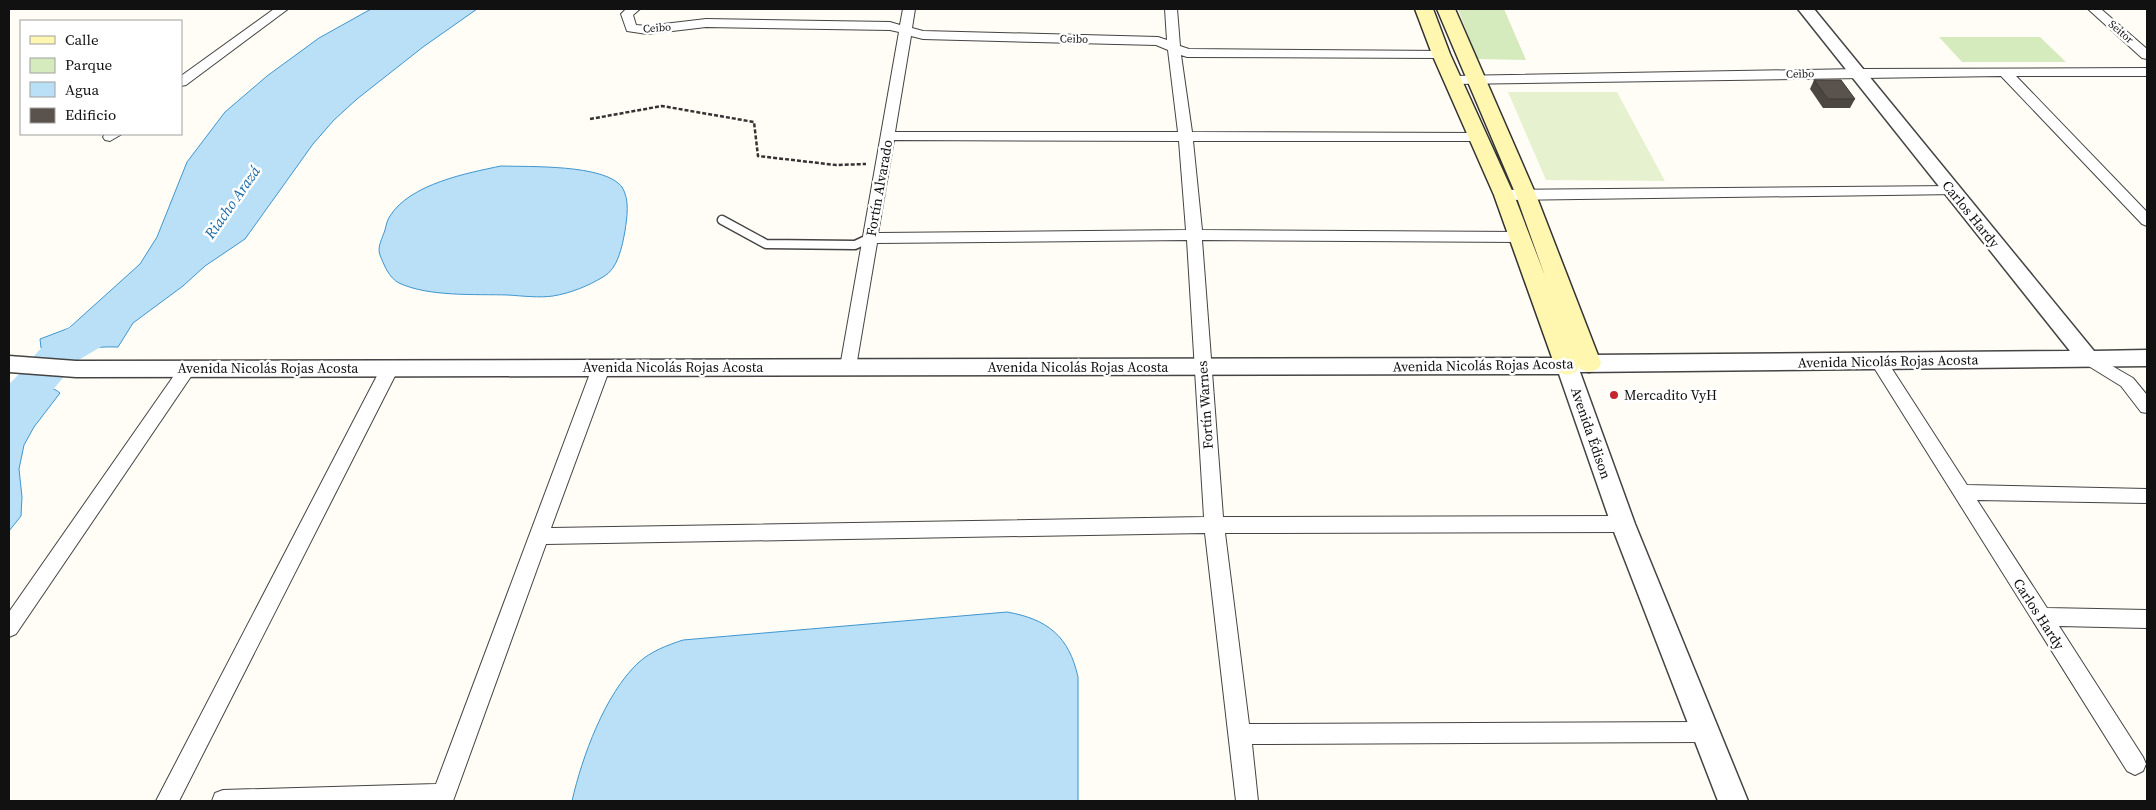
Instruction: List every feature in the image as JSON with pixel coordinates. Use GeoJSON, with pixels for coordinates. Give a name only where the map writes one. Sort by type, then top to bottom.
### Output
{"type":"FeatureCollection","features":[{"type":"Feature","properties":{"kind":"main road","name":"Avenida Édison"},"geometry":{"type":"LineString","coordinates":[[1424,9],[1504,195],[1520,237],[1578,364]]}},
{"type":"Feature","properties":{"kind":"main road","name":"Avenida Édison"},"geometry":{"type":"LineString","coordinates":[[1446,9],[1526,195],[1578,364]]}},
{"type":"Feature","properties":{"kind":"street"},"geometry":{"type":"LineString","coordinates":[[182,81],[282,9]]}},
{"type":"Feature","properties":{"kind":"street","name":"Ceibo"},"geometry":{"type":"LineString","coordinates":[[634,9],[627,14],[631,28],[647,30],[706,23],[890,26],[923,35],[1158,41],[1187,53],[1442,54]]}},
{"type":"Feature","properties":{"kind":"street"},"geometry":{"type":"LineString","coordinates":[[697,9],[706,23]]}},
{"type":"Feature","properties":{"kind":"street","name":"Fortín Alvarado"},"geometry":{"type":"LineString","coordinates":[[848,367],[909,9]]}},
{"type":"Feature","properties":{"kind":"street","name":"Fortín Warnes"},"geometry":{"type":"LineString","coordinates":[[1171,9],[1173,47],[1186,138],[1214,525],[1241,734],[1247,801]]}},
{"type":"Feature","properties":{"kind":"street","name":"Carlos Hardy"},"geometry":{"type":"LineString","coordinates":[[1806,9],[2088,358],[2128,382],[2147,407]]}},
{"type":"Feature","properties":{"kind":"street","name":"Seitor"},"geometry":{"type":"LineString","coordinates":[[2094,9],[2144,50]]}},
{"type":"Feature","properties":{"kind":"street","name":"Ceibo"},"geometry":{"type":"LineString","coordinates":[[1453,80],[1858,73],[2147,72]]}},
{"type":"Feature","properties":{"kind":"street"},"geometry":{"type":"LineString","coordinates":[[2004,73],[2147,221]]}},
{"type":"Feature","properties":{"kind":"street"},"geometry":{"type":"LineString","coordinates":[[888,136],[1478,137]]}},
{"type":"Feature","properties":{"kind":"street"},"geometry":{"type":"LineString","coordinates":[[1504,195],[1953,191]]}},
{"type":"Feature","properties":{"kind":"street"},"geometry":{"type":"LineString","coordinates":[[870,238],[1194,235],[1520,237]]}},
{"type":"Feature","properties":{"kind":"street","name":"Avenida Nicolás Rojas Acosta"},"geometry":{"type":"LineString","coordinates":[[10,364],[76,369],[601,368],[1578,364],[2147,358]]}},
{"type":"Feature","properties":{"kind":"street","name":"Carlos Hardy"},"geometry":{"type":"LineString","coordinates":[[1879,362],[2135,764]]}},
{"type":"Feature","properties":{"kind":"street","name":"Avenida Édison"},"geometry":{"type":"LineString","coordinates":[[1578,364],[1623,524],[1733,801]]}},
{"type":"Feature","properties":{"kind":"street"},"geometry":{"type":"LineString","coordinates":[[9,628],[188,368]]}},
{"type":"Feature","properties":{"kind":"street"},"geometry":{"type":"LineString","coordinates":[[167,801],[390,368]]}},
{"type":"Feature","properties":{"kind":"street"},"geometry":{"type":"LineString","coordinates":[[223,801],[442,798],[601,368]]}},
{"type":"Feature","properties":{"kind":"street"},"geometry":{"type":"LineString","coordinates":[[1962,492],[2147,496]]}},
{"type":"Feature","properties":{"kind":"street"},"geometry":{"type":"LineString","coordinates":[[539,536],[1214,525],[1623,524]]}},
{"type":"Feature","properties":{"kind":"street"},"geometry":{"type":"LineString","coordinates":[[2041,618],[2147,619]]}},
{"type":"Feature","properties":{"kind":"street"},"geometry":{"type":"LineString","coordinates":[[1241,734],[1704,732]]}},
{"type":"Feature","properties":{"kind":"lane"},"geometry":{"type":"LineString","coordinates":[[722,220],[766,244],[855,245],[870,238]]}},
{"type":"Feature","properties":{"kind":"path"},"geometry":{"type":"LineString","coordinates":[[590,119],[662,106],[754,122],[758,156],[836,165],[884,164]]}},
{"type":"Feature","properties":{"kind":"green space"},"geometry":{"type":"Polygon","coordinates":[[[1458,9],[1504,9],[1526,60],[1477,59],[1458,9]]]}},
{"type":"Feature","properties":{"kind":"green space"},"geometry":{"type":"Polygon","coordinates":[[[1939,37],[2040,37],[2066,62],[1962,62],[1939,37]]]}},
{"type":"Feature","properties":{"kind":"green space"},"geometry":{"type":"Polygon","coordinates":[[[1508,92],[1617,92],[1665,181],[1546,180],[1508,92]]]}},
{"type":"Feature","properties":{"kind":"water"},"geometry":{"type":"Polygon","coordinates":[[[371,9],[477,9],[423,47],[357,99],[334,120],[313,144],[245,239],[205,266],[183,286],[133,323],[118,347],[41,348],[40,339],[69,328],[140,264],[157,237],[187,162],[225,112],[267,76],[319,38],[371,9]]]}},
{"type":"Feature","properties":{"kind":"water"},"geometry":{"type":"Polygon","coordinates":[[[501,166],[566,168],[584,171],[600,174],[622,187],[627,203],[625,231],[616,263],[612,269],[603,277],[573,291],[542,297],[438,293],[411,287],[399,283],[392,278],[383,263],[379,249],[388,219],[399,205],[425,188],[440,182],[456,176],[501,166]]]}},
{"type":"Feature","properties":{"kind":"water"},"geometry":{"type":"Polygon","coordinates":[[[32,387],[47,387],[60,393],[34,427],[24,445],[19,469],[22,497],[21,516],[9,531],[9,393],[32,387]]]}},
{"type":"Feature","properties":{"kind":"water"},"geometry":{"type":"Polygon","coordinates":[[[1007,612],[1034,619],[1045,625],[1062,640],[1074,663],[1078,677],[1078,801],[572,801],[582,765],[596,727],[615,691],[638,663],[648,655],[666,646],[683,640],[1007,612]]]}},
{"type":"Feature","properties":{"kind":"building"},"geometry":{"type":"Polygon","coordinates":[[[1814,80],[1841,80],[1855,99],[1828,99],[1814,80]]]}},
{"type":"Feature","properties":{"kind":"waterway","name":"Riacho Arazá"},"geometry":{"type":"LineString","coordinates":[[9,406],[32,387],[63,351],[112,322]]}},
{"type":"Feature","properties":{"kind":"place","name":"Mercadito VyH"},"geometry":{"type":"Point","coordinates":[1614,395]}}]}
